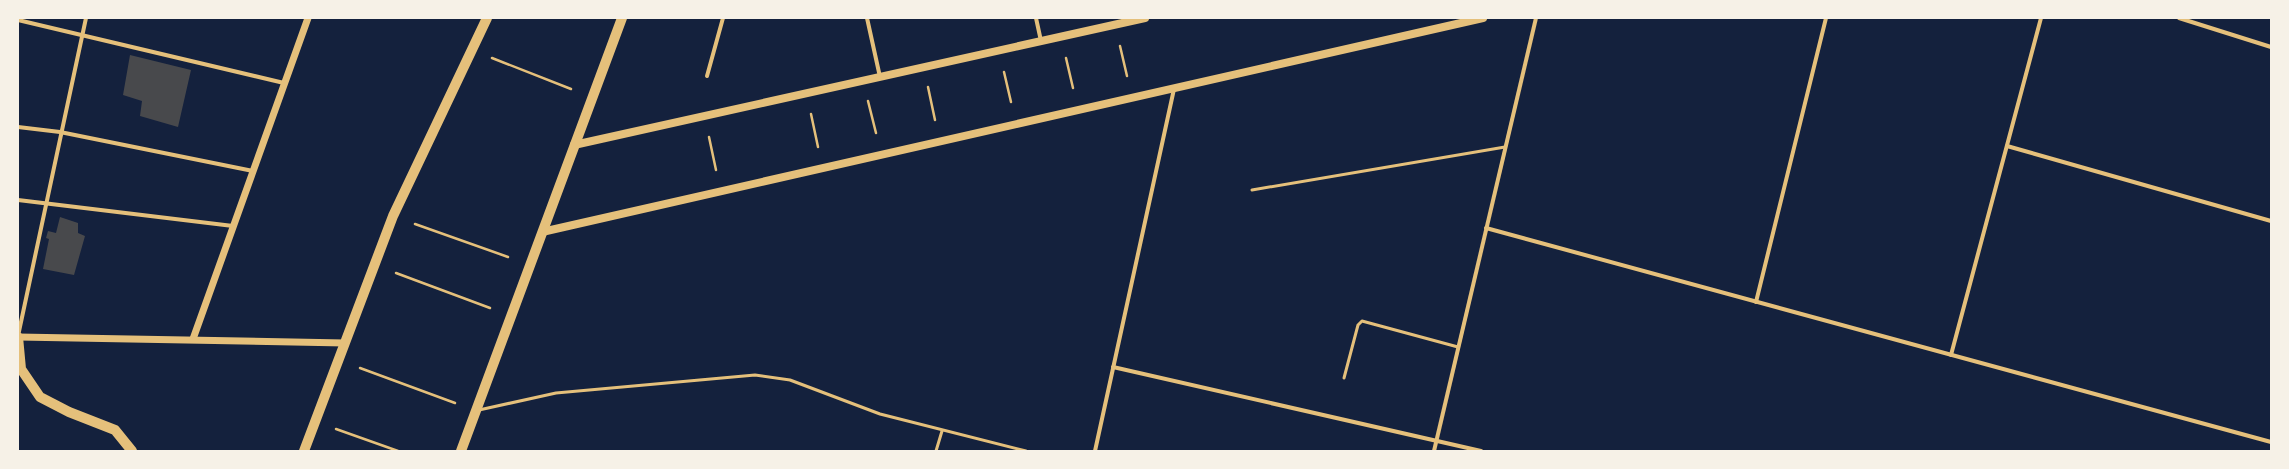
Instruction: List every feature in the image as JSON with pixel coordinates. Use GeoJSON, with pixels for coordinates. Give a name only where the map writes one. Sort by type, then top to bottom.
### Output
{"type":"FeatureCollection","features":[{"type":"Feature","properties":{"kind":"main road"},"geometry":{"type":"LineString","coordinates":[[304,451],[394,216],[486,18]]}},
{"type":"Feature","properties":{"kind":"main road"},"geometry":{"type":"LineString","coordinates":[[461,451],[622,18]]}},
{"type":"Feature","properties":{"kind":"main road"},"geometry":{"type":"LineString","coordinates":[[574,145],[1145,18]]}},
{"type":"Feature","properties":{"kind":"main road"},"geometry":{"type":"LineString","coordinates":[[542,232],[1483,18]]}},
{"type":"Feature","properties":{"kind":"main road"},"geometry":{"type":"LineString","coordinates":[[18,337],[21,369],[40,397],[69,412],[115,430],[132,451]]}},
{"type":"Feature","properties":{"kind":"street"},"geometry":{"type":"LineString","coordinates":[[86,18],[60,132],[18,337],[345,343]]}},
{"type":"Feature","properties":{"kind":"street"},"geometry":{"type":"LineString","coordinates":[[192,339],[308,18]]}},
{"type":"Feature","properties":{"kind":"street"},"geometry":{"type":"LineString","coordinates":[[707,76],[723,18]]}},
{"type":"Feature","properties":{"kind":"street"},"geometry":{"type":"LineString","coordinates":[[867,18],[880,77]]}},
{"type":"Feature","properties":{"kind":"street"},"geometry":{"type":"LineString","coordinates":[[1036,18],[1041,41]]}},
{"type":"Feature","properties":{"kind":"street"},"geometry":{"type":"LineString","coordinates":[[1434,451],[1536,18]]}},
{"type":"Feature","properties":{"kind":"street"},"geometry":{"type":"LineString","coordinates":[[1756,302],[1826,18]]}},
{"type":"Feature","properties":{"kind":"street"},"geometry":{"type":"LineString","coordinates":[[1951,355],[2041,18]]}},
{"type":"Feature","properties":{"kind":"street"},"geometry":{"type":"LineString","coordinates":[[2179,18],[2271,47]]}},
{"type":"Feature","properties":{"kind":"street"},"geometry":{"type":"LineString","coordinates":[[18,20],[284,83]]}},
{"type":"Feature","properties":{"kind":"street"},"geometry":{"type":"LineString","coordinates":[[1095,451],[1174,89]]}},
{"type":"Feature","properties":{"kind":"street"},"geometry":{"type":"LineString","coordinates":[[18,127],[60,132],[253,171]]}},
{"type":"Feature","properties":{"kind":"street"},"geometry":{"type":"LineString","coordinates":[[2006,146],[2271,221]]}},
{"type":"Feature","properties":{"kind":"street"},"geometry":{"type":"LineString","coordinates":[[18,200],[46,202],[233,226]]}},
{"type":"Feature","properties":{"kind":"street"},"geometry":{"type":"LineString","coordinates":[[1486,228],[2271,442]]}},
{"type":"Feature","properties":{"kind":"street"},"geometry":{"type":"LineString","coordinates":[[1113,368],[1481,451]]}},
{"type":"Feature","properties":{"kind":"lane"},"geometry":{"type":"LineString","coordinates":[[1252,190],[1506,147]]}},
{"type":"Feature","properties":{"kind":"lane"},"geometry":{"type":"LineString","coordinates":[[1344,378],[1358,325],[1362,321],[1458,347]]}},
{"type":"Feature","properties":{"kind":"lane"},"geometry":{"type":"LineString","coordinates":[[476,411],[556,393],[755,376],[790,380],[880,414],[942,431],[1026,451]]}},
{"type":"Feature","properties":{"kind":"lane"},"geometry":{"type":"LineString","coordinates":[[936,451],[942,431]]}},
{"type":"Feature","properties":{"kind":"path"},"geometry":{"type":"LineString","coordinates":[[1115,25],[1131,98]]}},
{"type":"Feature","properties":{"kind":"path"},"geometry":{"type":"LineString","coordinates":[[1061,36],[1078,110]]}},
{"type":"Feature","properties":{"kind":"path"},"geometry":{"type":"LineString","coordinates":[[471,50],[592,98]]}},
{"type":"Feature","properties":{"kind":"path"},"geometry":{"type":"LineString","coordinates":[[999,50],[1016,124]]}},
{"type":"Feature","properties":{"kind":"path"},"geometry":{"type":"LineString","coordinates":[[924,67],[940,142]]}},
{"type":"Feature","properties":{"kind":"path"},"geometry":{"type":"LineString","coordinates":[[864,81],[880,155]]}},
{"type":"Feature","properties":{"kind":"path"},"geometry":{"type":"LineString","coordinates":[[806,93],[823,169]]}},
{"type":"Feature","properties":{"kind":"path"},"geometry":{"type":"LineString","coordinates":[[705,116],[720,192]]}},
{"type":"Feature","properties":{"kind":"path"},"geometry":{"type":"LineString","coordinates":[[394,216],[530,265]]}},
{"type":"Feature","properties":{"kind":"path"},"geometry":{"type":"LineString","coordinates":[[374,265],[511,316]]}},
{"type":"Feature","properties":{"kind":"path"},"geometry":{"type":"LineString","coordinates":[[339,360],[476,411]]}},
{"type":"Feature","properties":{"kind":"path"},"geometry":{"type":"LineString","coordinates":[[315,421],[398,451]]}},
{"type":"Feature","properties":{"kind":"building"},"geometry":{"type":"Polygon","coordinates":[[[130,55],[191,70],[178,127],[140,116],[142,101],[123,95],[130,55]]]}},
{"type":"Feature","properties":{"kind":"building"},"geometry":{"type":"Polygon","coordinates":[[[60,217],[78,223],[78,233],[85,236],[74,275],[43,269],[49,239],[46,238],[48,231],[56,233],[60,217]]]}}]}
